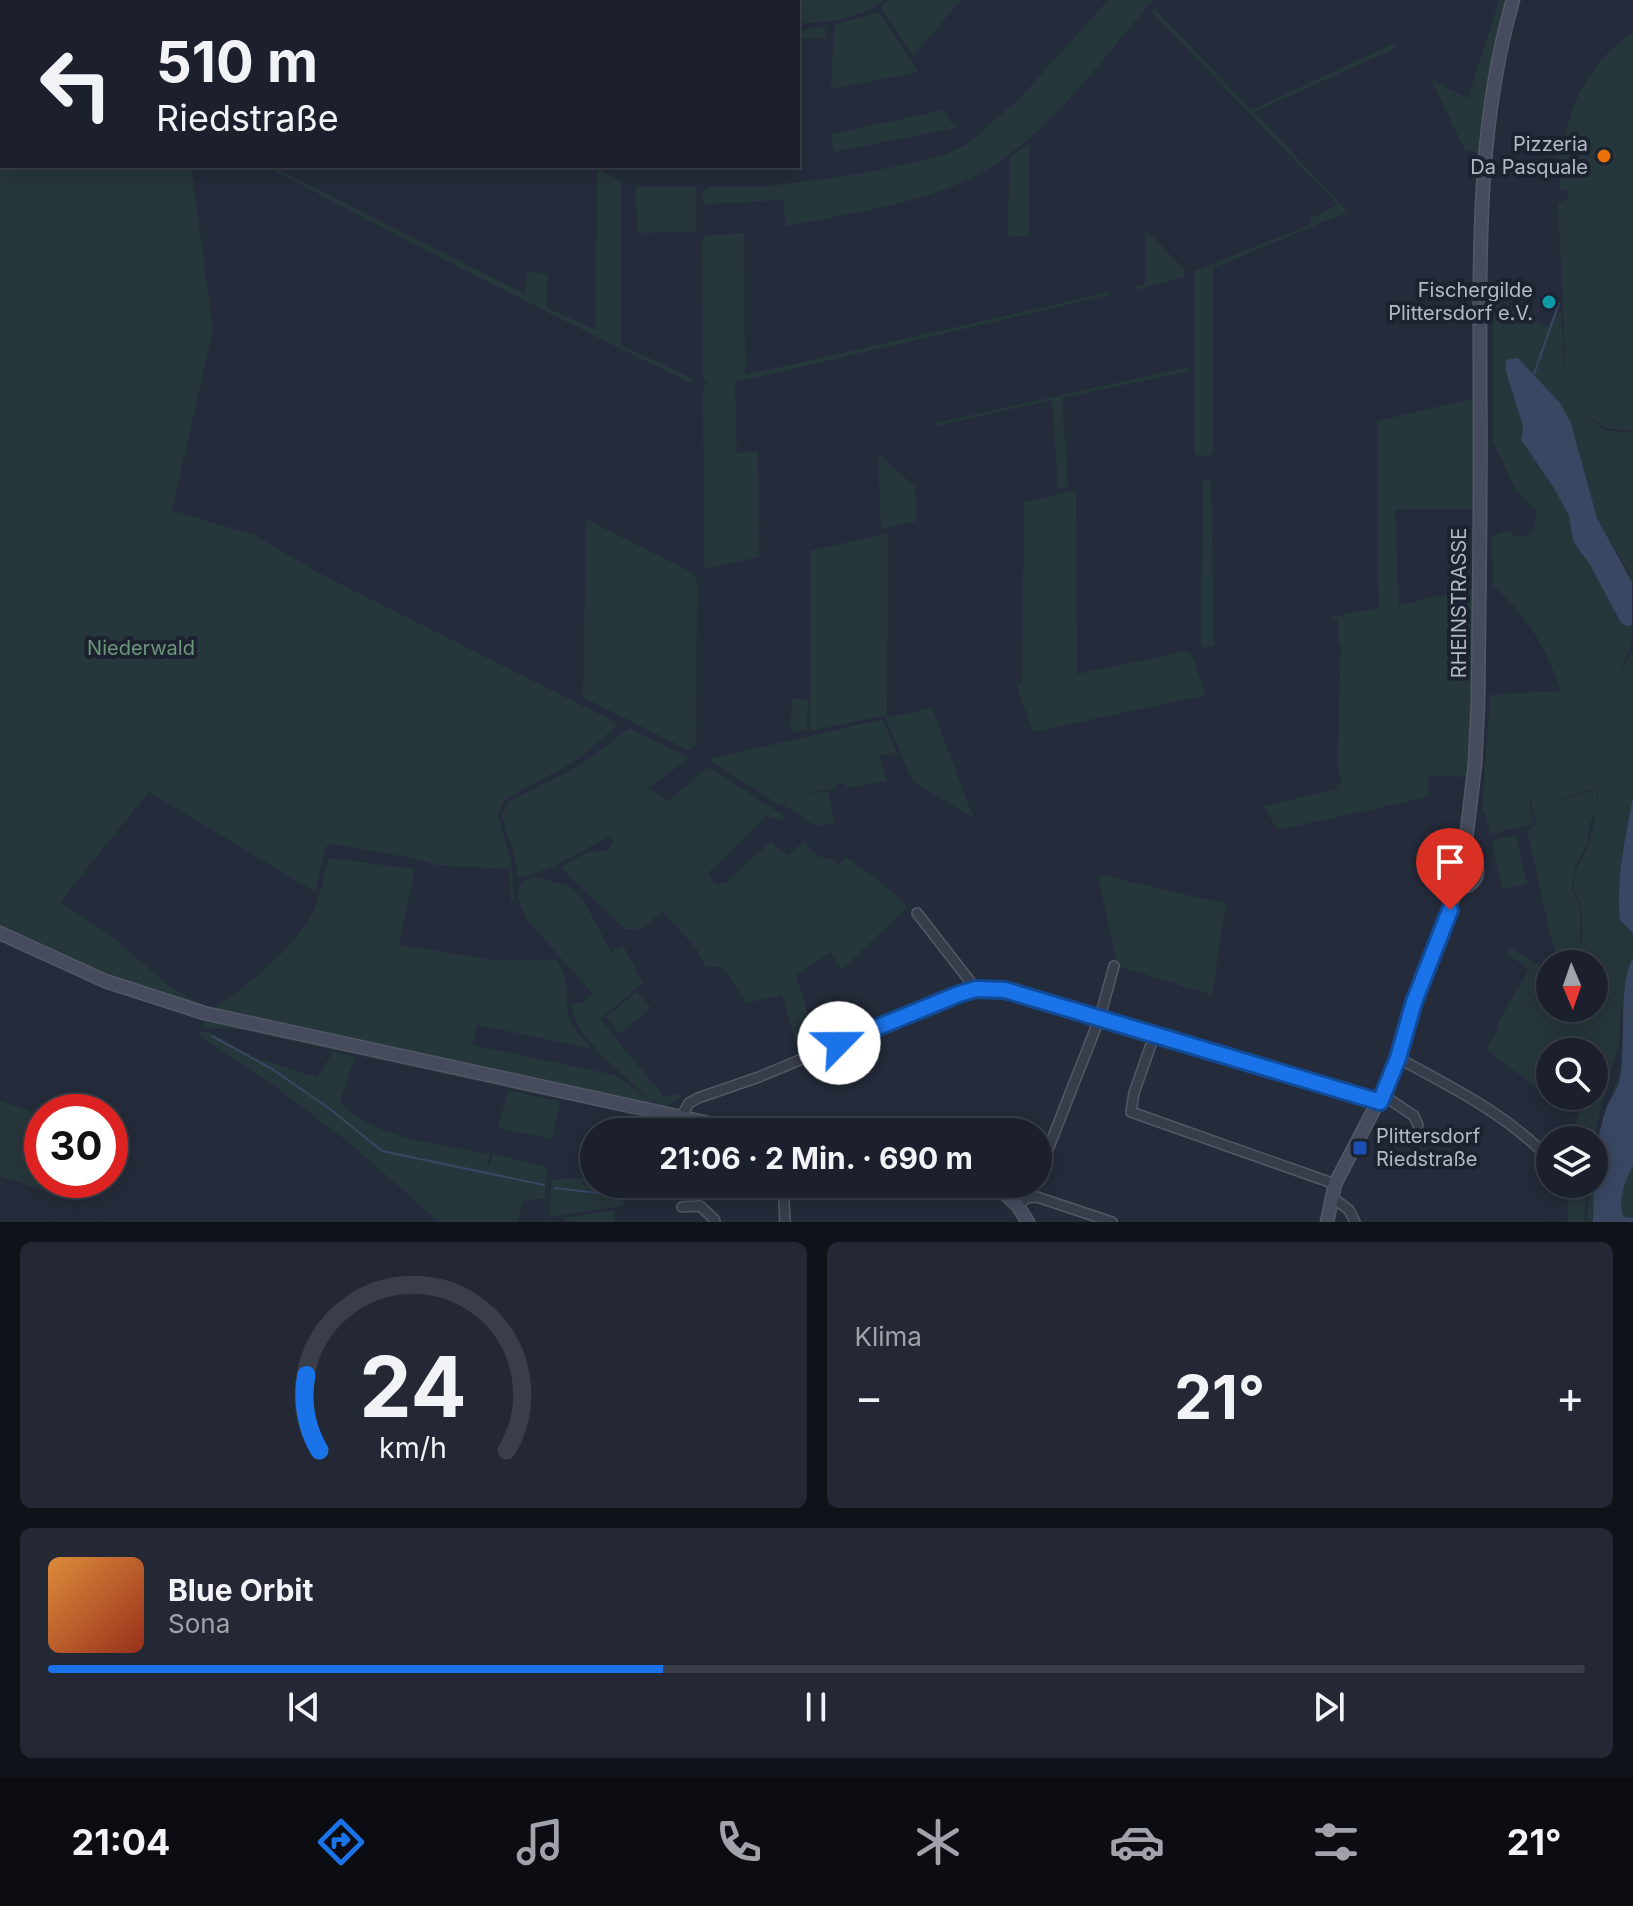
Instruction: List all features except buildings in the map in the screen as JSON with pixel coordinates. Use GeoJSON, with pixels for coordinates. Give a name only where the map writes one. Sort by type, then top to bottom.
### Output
{"type":"FeatureCollection","features":[{"type":"Feature","properties":{"kind":"main road","name":"RHEINSTRASSE"},"geometry":{"type":"LineString","coordinates":[[1464,856],[1475,764],[1478,702],[1484,152],[1494,79],[1513,0]]}},
{"type":"Feature","properties":{"kind":"main road","name":"RHEINSTRASSE"},"geometry":{"type":"LineString","coordinates":[[1464,856],[1474,862],[1477,873],[1471,884],[1456,892],[1448,881],[1446,866],[1451,859],[1464,856]]}},
{"type":"Feature","properties":{"kind":"main road"},"geometry":{"type":"LineString","coordinates":[[1327,1222],[1333,1190],[1382,1099],[1414,1002],[1456,892]]}},
{"type":"Feature","properties":{"kind":"main road"},"geometry":{"type":"LineString","coordinates":[[0,933],[105,981],[176,1005],[686,1118]]}},
{"type":"Feature","properties":{"kind":"main road"},"geometry":{"type":"LineString","coordinates":[[1009,1198],[1028,1222]]}},
{"type":"Feature","properties":{"kind":"street"},"geometry":{"type":"LineString","coordinates":[[917,913],[976,989]]}},
{"type":"Feature","properties":{"kind":"street"},"geometry":{"type":"LineString","coordinates":[[1052,1139],[1100,1017],[1114,966]]}},
{"type":"Feature","properties":{"kind":"street"},"geometry":{"type":"LineString","coordinates":[[681,1117],[689,1103],[702,1096],[759,1077],[976,989],[1005,990],[1154,1036],[1382,1099],[1414,1116],[1418,1125]]}},
{"type":"Feature","properties":{"kind":"street"},"geometry":{"type":"LineString","coordinates":[[1154,1036],[1134,1093],[1131,1112],[1333,1190],[1355,1222]]}},
{"type":"Feature","properties":{"kind":"street"},"geometry":{"type":"LineString","coordinates":[[1398,1058],[1475,1100],[1536,1147]]}},
{"type":"Feature","properties":{"kind":"street"},"geometry":{"type":"LineString","coordinates":[[784,1198],[785,1222]]}},
{"type":"Feature","properties":{"kind":"street"},"geometry":{"type":"LineString","coordinates":[[1017,1205],[1028,1198]]}},
{"type":"Feature","properties":{"kind":"street"},"geometry":{"type":"LineString","coordinates":[[1040,1198],[1112,1222]]}},
{"type":"Feature","properties":{"kind":"street"},"geometry":{"type":"LineString","coordinates":[[682,1207],[700,1206],[715,1222]]}},
{"type":"Feature","properties":{"kind":"green space"},"geometry":{"type":"Polygon","coordinates":[[[800,0],[883,0],[865,12],[831,21],[800,24],[800,0]]]}},
{"type":"Feature","properties":{"kind":"green space"},"geometry":{"type":"Polygon","coordinates":[[[888,0],[961,0],[913,56],[881,8],[888,0]]]}},
{"type":"Feature","properties":{"kind":"green space"},"geometry":{"type":"Polygon","coordinates":[[[1108,0],[1153,0],[1054,115],[1010,154],[963,182],[889,206],[786,226],[783,200],[703,204],[703,191],[708,187],[770,186],[865,173],[942,156],[966,145],[1020,98],[1108,0]]]}},
{"type":"Feature","properties":{"kind":"green space"},"geometry":{"type":"Polygon","coordinates":[[[1499,0],[1509,0],[1489,80],[1479,153],[1465,150],[1431,79],[1468,98],[1499,0]]]}},
{"type":"Feature","properties":{"kind":"green space"},"geometry":{"type":"Polygon","coordinates":[[[1154,8],[1251,110],[1393,44],[1396,48],[1254,112],[1348,212],[1213,268],[1213,454],[1199,457],[1194,453],[1194,271],[1312,224],[1309,219],[1338,205],[1151,11],[1154,8]]]}},
{"type":"Feature","properties":{"kind":"green space"},"geometry":{"type":"Polygon","coordinates":[[[879,12],[918,72],[831,89],[834,25],[879,12]]]}},
{"type":"Feature","properties":{"kind":"green space"},"geometry":{"type":"Polygon","coordinates":[[[825,27],[826,38],[800,39],[800,30],[825,27]]]}},
{"type":"Feature","properties":{"kind":"green space"},"geometry":{"type":"Polygon","coordinates":[[[1633,32],[1633,431],[1605,428],[1570,402],[1605,430],[1633,433],[1633,587],[1628,571],[1597,518],[1571,423],[1560,403],[1506,360],[1506,372],[1523,426],[1521,440],[1554,488],[1569,516],[1573,541],[1590,565],[1621,623],[1633,623],[1630,649],[1618,678],[1633,649],[1633,1222],[1587,1222],[1589,1198],[1608,1198],[1608,1126],[1601,1126],[1619,1075],[1626,1033],[1621,1005],[1619,1043],[1608,1084],[1608,1038],[1536,1038],[1536,1088],[1486,1049],[1529,969],[1507,954],[1511,947],[1536,964],[1536,1022],[1608,1022],[1608,950],[1580,950],[1582,912],[1574,883],[1591,834],[1596,812],[1598,792],[1588,790],[1536,806],[1597,792],[1596,810],[1587,843],[1575,868],[1572,889],[1580,906],[1580,950],[1554,950],[1527,831],[1536,824],[1531,801],[1534,824],[1490,834],[1485,812],[1482,812],[1490,695],[1561,691],[1534,633],[1493,585],[1492,537],[1505,531],[1520,537],[1534,532],[1536,510],[1516,490],[1493,442],[1493,302],[1547,326],[1561,309],[1567,399],[1558,203],[1569,199],[1567,190],[1560,190],[1557,155],[1564,154],[1570,115],[1588,78],[1607,54],[1633,32]]]}},
{"type":"Feature","properties":{"kind":"green space"},"geometry":{"type":"Polygon","coordinates":[[[943,110],[955,128],[833,152],[832,134],[943,110]]]}},
{"type":"Feature","properties":{"kind":"green space"},"geometry":{"type":"Polygon","coordinates":[[[1030,143],[1029,235],[1007,237],[1010,158],[1030,143]]]}},
{"type":"Feature","properties":{"kind":"green space","name":"Niederwald"},"geometry":{"type":"Polygon","coordinates":[[[0,168],[191,168],[213,330],[172,510],[256,536],[319,573],[619,724],[577,760],[503,801],[498,816],[511,861],[514,901],[511,902],[509,869],[435,865],[332,844],[326,846],[315,892],[149,792],[60,902],[109,934],[170,987],[205,1006],[131,988],[0,928],[0,168]]]}},
{"type":"Feature","properties":{"kind":"green space"},"geometry":{"type":"Polygon","coordinates":[[[269,168],[275,168],[525,294],[527,271],[548,274],[546,307],[596,330],[597,168],[621,181],[621,345],[694,379],[691,383],[269,168]]]}},
{"type":"Feature","properties":{"kind":"green space"},"geometry":{"type":"Polygon","coordinates":[[[636,186],[696,187],[696,232],[637,233],[636,186]]]}},
{"type":"Feature","properties":{"kind":"green space"},"geometry":{"type":"Polygon","coordinates":[[[1145,229],[1185,270],[1184,277],[1137,290],[1136,286],[1145,284],[1145,229]]]}},
{"type":"Feature","properties":{"kind":"green space"},"geometry":{"type":"Polygon","coordinates":[[[744,233],[745,375],[1110,292],[1109,295],[735,382],[737,453],[758,452],[759,557],[710,568],[704,567],[703,388],[707,383],[703,380],[702,240],[706,235],[744,233]]]}},
{"type":"Feature","properties":{"kind":"green space"},"geometry":{"type":"Polygon","coordinates":[[[1189,367],[1189,371],[1062,398],[1068,487],[1058,489],[1052,400],[936,426],[936,423],[1189,367]]]}},
{"type":"Feature","properties":{"kind":"green space"},"geometry":{"type":"Polygon","coordinates":[[[1471,399],[1475,402],[1474,509],[1395,510],[1399,605],[1475,588],[1475,690],[1470,777],[1428,776],[1429,797],[1278,830],[1263,806],[1337,789],[1337,784],[1342,783],[1337,768],[1341,642],[1338,642],[1338,619],[1332,620],[1331,617],[1378,608],[1377,421],[1471,399]]]}},
{"type":"Feature","properties":{"kind":"green space"},"geometry":{"type":"Polygon","coordinates":[[[878,453],[915,487],[917,521],[881,529],[878,453]]]}},
{"type":"Feature","properties":{"kind":"green space"},"geometry":{"type":"Polygon","coordinates":[[[1203,481],[1211,481],[1214,645],[1201,648],[1203,481]]]}},
{"type":"Feature","properties":{"kind":"green space"},"geometry":{"type":"Polygon","coordinates":[[[1076,490],[1077,674],[1187,651],[1192,656],[1206,695],[1033,732],[1016,684],[1022,683],[1024,502],[1076,490]]]}},
{"type":"Feature","properties":{"kind":"green space"},"geometry":{"type":"Polygon","coordinates":[[[586,519],[693,573],[697,580],[696,744],[689,750],[583,697],[586,519]]]}},
{"type":"Feature","properties":{"kind":"green space"},"geometry":{"type":"Polygon","coordinates":[[[888,533],[887,715],[810,731],[810,551],[888,533]]]}},
{"type":"Feature","properties":{"kind":"green space"},"geometry":{"type":"Polygon","coordinates":[[[793,698],[808,700],[807,730],[794,732],[790,728],[793,698]]]}},
{"type":"Feature","properties":{"kind":"green space"},"geometry":{"type":"Polygon","coordinates":[[[932,708],[973,817],[913,782],[886,718],[932,708]]]}},
{"type":"Feature","properties":{"kind":"green space"},"geometry":{"type":"Polygon","coordinates":[[[883,720],[896,752],[880,756],[886,781],[847,788],[845,783],[838,784],[837,788],[793,796],[829,791],[834,823],[815,826],[784,805],[790,798],[781,806],[708,759],[883,720]]]}},
{"type":"Feature","properties":{"kind":"green space"},"geometry":{"type":"Polygon","coordinates":[[[629,728],[690,758],[648,788],[668,801],[708,767],[786,817],[783,820],[767,816],[708,873],[715,884],[725,883],[771,841],[787,856],[804,841],[819,857],[829,858],[838,865],[847,857],[907,907],[842,970],[830,952],[796,975],[818,1046],[800,1055],[782,995],[746,1003],[723,967],[706,967],[697,949],[662,911],[641,930],[625,929],[560,867],[588,852],[606,851],[615,842],[608,837],[552,867],[522,878],[518,876],[503,820],[508,802],[582,764],[629,728]]]}},
{"type":"Feature","properties":{"kind":"green space"},"geometry":{"type":"Polygon","coordinates":[[[1516,835],[1527,884],[1502,889],[1492,841],[1516,835]]]}},
{"type":"Feature","properties":{"kind":"green space"},"geometry":{"type":"Polygon","coordinates":[[[329,858],[415,869],[399,945],[495,960],[557,960],[566,983],[571,1021],[592,1049],[478,1025],[472,1045],[615,1075],[650,1100],[603,1056],[581,1030],[572,1004],[584,1002],[593,994],[528,921],[520,903],[519,888],[527,879],[559,883],[573,889],[586,905],[611,952],[623,945],[643,983],[600,1019],[664,1097],[680,1094],[681,1097],[666,1108],[653,1101],[651,1106],[219,1012],[217,1007],[272,962],[306,924],[313,912],[329,858]]]}},
{"type":"Feature","properties":{"kind":"green space"},"geometry":{"type":"Polygon","coordinates":[[[1102,875],[1226,904],[1212,995],[1118,966],[1098,877],[1102,875]]]}},
{"type":"Feature","properties":{"kind":"green space"},"geometry":{"type":"Polygon","coordinates":[[[637,992],[651,1008],[620,1034],[606,1017],[637,992]]]}},
{"type":"Feature","properties":{"kind":"green space"},"geometry":{"type":"Polygon","coordinates":[[[204,1019],[660,1118],[648,1118],[237,1029],[204,1027],[204,1019]]]}},
{"type":"Feature","properties":{"kind":"green space"},"geometry":{"type":"Polygon","coordinates":[[[200,1032],[209,1032],[251,1056],[317,1077],[333,1052],[355,1057],[340,1102],[354,1115],[390,1133],[490,1154],[487,1166],[490,1166],[493,1154],[547,1167],[545,1198],[522,1201],[518,1222],[439,1222],[352,1145],[264,1078],[198,1036],[200,1032]]]}},
{"type":"Feature","properties":{"kind":"green space"},"geometry":{"type":"Polygon","coordinates":[[[508,1090],[557,1101],[560,1106],[551,1139],[498,1128],[508,1090]]]}},
{"type":"Feature","properties":{"kind":"green space"},"geometry":{"type":"Polygon","coordinates":[[[0,1101],[24,1109],[24,1184],[0,1176],[0,1101]]]}},
{"type":"Feature","properties":{"kind":"green space"},"geometry":{"type":"Polygon","coordinates":[[[1579,1110],[1601,1110],[1597,1126],[1575,1126],[1579,1110]]]}},
{"type":"Feature","properties":{"kind":"green space"},"geometry":{"type":"Polygon","coordinates":[[[580,1178],[580,1198],[627,1198],[621,1206],[550,1217],[551,1180],[580,1178]]]}},
{"type":"Feature","properties":{"kind":"green space"},"geometry":{"type":"Polygon","coordinates":[[[1568,1198],[1586,1198],[1584,1222],[1567,1222],[1568,1198]]]}},
{"type":"Feature","properties":{"kind":"green space"},"geometry":{"type":"Polygon","coordinates":[[[614,1210],[615,1222],[567,1222],[564,1218],[614,1210]]]}},
{"type":"Feature","properties":{"kind":"water"},"geometry":{"type":"Polygon","coordinates":[[[1518,358],[1560,403],[1571,423],[1597,518],[1632,582],[1632,625],[1621,623],[1590,565],[1573,541],[1569,516],[1554,488],[1521,440],[1523,426],[1506,372],[1506,360],[1518,358]]]}},
{"type":"Feature","properties":{"kind":"water"},"geometry":{"type":"Polygon","coordinates":[[[1633,798],[1633,933],[1620,920],[1619,889],[1633,798]]]}},
{"type":"Feature","properties":{"kind":"water"},"geometry":{"type":"Polygon","coordinates":[[[1633,958],[1633,1165],[1621,1204],[1624,1217],[1633,1218],[1633,1222],[1593,1222],[1594,1198],[1608,1198],[1608,1126],[1602,1126],[1620,1079],[1628,969],[1633,958]]]}},
{"type":"Feature","properties":{"kind":"waterway"},"geometry":{"type":"LineString","coordinates":[[1534,374],[1559,303]]}},
{"type":"Feature","properties":{"kind":"waterway"},"geometry":{"type":"LineString","coordinates":[[212,1036],[272,1069],[330,1109],[382,1151],[544,1185]]}},
{"type":"Feature","properties":{"kind":"waterway"},"geometry":{"type":"LineString","coordinates":[[555,1188],[580,1191]]}},
{"type":"Feature","properties":{"kind":"place","name":"Pizzeria Da Pasquale"},"geometry":{"type":"Point","coordinates":[1604,156]}},
{"type":"Feature","properties":{"kind":"place","name":"Fischergilde Plittersdorf e.V."},"geometry":{"type":"Point","coordinates":[1549,302]}},
{"type":"Feature","properties":{"kind":"place","name":"Plittersdorf Riedstraße"},"geometry":{"type":"Point","coordinates":[1360,1148]}},
{"type":"Feature","properties":{"kind":"route"},"geometry":{"type":"LineString","coordinates":[[839,1043],[959,994],[976,989],[1005,990],[1380,1102],[1450,910]]}}]}
